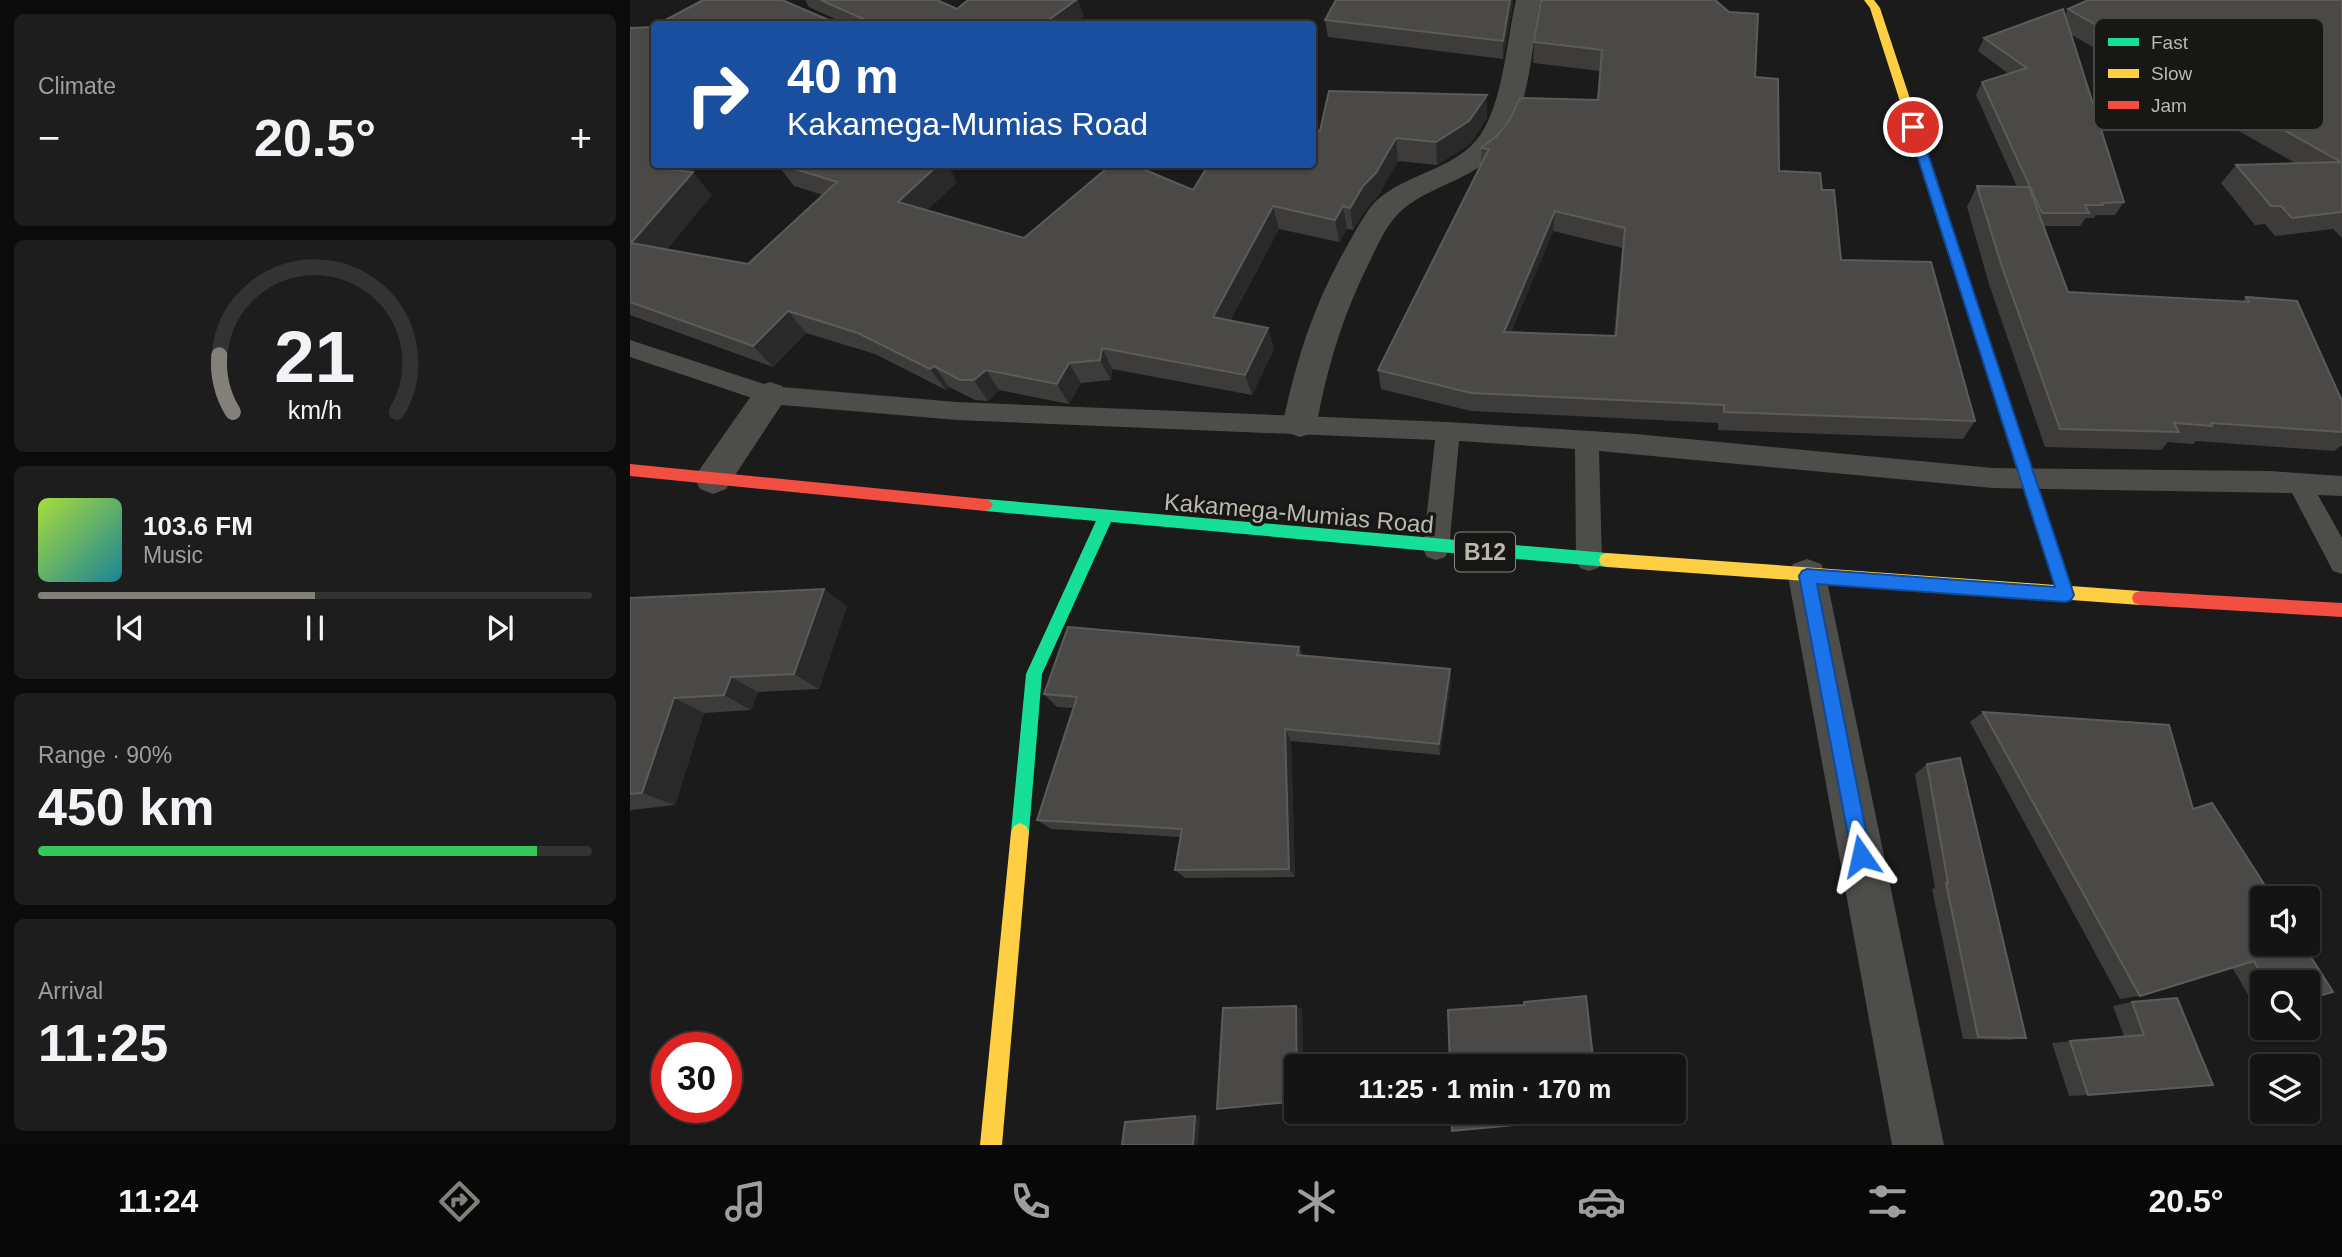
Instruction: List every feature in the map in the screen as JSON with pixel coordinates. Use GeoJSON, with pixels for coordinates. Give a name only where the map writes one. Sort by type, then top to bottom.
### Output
{"type":"FeatureCollection","features":[{"type":"Feature","properties":{"kind":"main road"},"geometry":{"type":"LineString","coordinates":[[1869,0],[1875,8],[2066,595]]}},
{"type":"Feature","properties":{"kind":"main road","name":"Kakamega-Mumias Road"},"geometry":{"type":"LineString","coordinates":[[630,470],[1436,549],[2066,595],[2342,610]]}},
{"type":"Feature","properties":{"kind":"main road"},"geometry":{"type":"LineString","coordinates":[[991,1145],[1034,674],[1105,518]]}},
{"type":"Feature","properties":{"kind":"street"},"geometry":{"type":"LineString","coordinates":[[1300,423],[1317,347],[1381,213],[1406,195],[1470,162],[1492,139],[1504,118],[1528,0]]}},
{"type":"Feature","properties":{"kind":"street"},"geometry":{"type":"LineString","coordinates":[[713,479],[770,395]]}},
{"type":"Feature","properties":{"kind":"street"},"geometry":{"type":"LineString","coordinates":[[1807,576],[1918,1145]]}},
{"type":"Feature","properties":{"kind":"lane"},"geometry":{"type":"LineString","coordinates":[[630,348],[770,395],[957,411],[1448,431],[1993,478],[2026,476],[2342,486]]}},
{"type":"Feature","properties":{"kind":"lane"},"geometry":{"type":"LineString","coordinates":[[1436,549],[1448,431]]}},
{"type":"Feature","properties":{"kind":"lane"},"geometry":{"type":"LineString","coordinates":[[1587,441],[1589,560]]}},
{"type":"Feature","properties":{"kind":"lane"},"geometry":{"type":"LineString","coordinates":[[2300,483],[2342,562]]}},
{"type":"Feature","properties":{"kind":"building"},"geometry":{"type":"Polygon","coordinates":[[[703,0],[782,0],[831,21],[664,21],[703,0]]]}},
{"type":"Feature","properties":{"kind":"building"},"geometry":{"type":"Polygon","coordinates":[[[821,0],[937,0],[957,9],[968,0],[1076,0],[1047,21],[867,21],[821,0]]]}},
{"type":"Feature","properties":{"kind":"building"},"geometry":{"type":"Polygon","coordinates":[[[1336,0],[1510,0],[1503,41],[1325,20],[1336,0]]]}},
{"type":"Feature","properties":{"kind":"building"},"geometry":{"type":"Polygon","coordinates":[[[1541,0],[1715,0],[1729,12],[1758,14],[1755,77],[1778,79],[1779,171],[1820,173],[1822,190],[1834,190],[1841,260],[1931,262],[1975,421],[1724,412],[1724,405],[1471,393],[1378,370],[1489,149],[1481,148],[1498,135],[1509,121],[1520,98],[1598,100],[1602,50],[1534,42],[1541,0]],[[1555,211],[1504,332],[1616,336],[1625,228],[1555,211]]]}},
{"type":"Feature","properties":{"kind":"building"},"geometry":{"type":"Polygon","coordinates":[[[2088,0],[2342,0],[2342,212],[2292,218],[2281,206],[2271,206],[2236,165],[2341,162],[2284,130],[2324,130],[2324,18],[2094,18],[2094,24],[2068,9],[2088,0]]]}},
{"type":"Feature","properties":{"kind":"building"},"geometry":{"type":"Polygon","coordinates":[[[2063,9],[2094,107],[2094,130],[2101,130],[2124,202],[2085,205],[2089,213],[2042,213],[1982,82],[2027,68],[1984,38],[2063,9]]]}},
{"type":"Feature","properties":{"kind":"building"},"geometry":{"type":"Polygon","coordinates":[[[651,27],[651,168],[693,172],[631,243],[748,264],[837,182],[792,168],[935,168],[898,202],[1024,238],[1107,168],[1141,168],[1193,190],[1207,168],[1316,168],[1316,130],[1320,131],[1329,91],[1487,95],[1469,121],[1436,142],[1396,138],[1376,173],[1363,186],[1350,208],[1343,206],[1335,220],[1273,206],[1213,317],[1268,328],[1245,375],[1102,348],[1100,360],[1069,363],[1057,384],[986,370],[974,380],[960,380],[934,366],[930,369],[858,333],[788,311],[753,346],[630,302],[630,28],[651,27]]]}},
{"type":"Feature","properties":{"kind":"building"},"geometry":{"type":"Polygon","coordinates":[[[1977,186],[2029,187],[2068,292],[2249,302],[2246,297],[2297,301],[2342,401],[2342,432],[2211,423],[2212,426],[2174,423],[2179,432],[2060,429],[2001,264],[1977,186]]]}},
{"type":"Feature","properties":{"kind":"building"},"geometry":{"type":"Polygon","coordinates":[[[824,589],[794,674],[731,677],[724,695],[674,698],[642,793],[630,794],[630,598],[824,589]]]}},
{"type":"Feature","properties":{"kind":"building"},"geometry":{"type":"Polygon","coordinates":[[[1068,627],[1299,647],[1297,655],[1450,669],[1439,744],[1285,729],[1289,869],[1175,870],[1182,829],[1037,820],[1077,697],[1044,694],[1068,627]]]}},
{"type":"Feature","properties":{"kind":"building"},"geometry":{"type":"Polygon","coordinates":[[[1983,712],[2169,725],[2193,809],[2212,803],[2265,886],[2250,886],[2250,956],[2310,956],[2319,970],[2259,970],[2254,961],[2140,996],[1983,712]]]}},
{"type":"Feature","properties":{"kind":"building"},"geometry":{"type":"Polygon","coordinates":[[[1960,758],[2026,1038],[1978,1037],[1946,883],[1927,764],[1960,758]]]}},
{"type":"Feature","properties":{"kind":"building"},"geometry":{"type":"Polygon","coordinates":[[[2320,971],[2333,992],[2320,996],[2320,971]]]}},
{"type":"Feature","properties":{"kind":"building"},"geometry":{"type":"Polygon","coordinates":[[[1586,996],[1593,1054],[1450,1054],[1448,1010],[1524,1005],[1524,1002],[1586,996]]]}},
{"type":"Feature","properties":{"kind":"building"},"geometry":{"type":"Polygon","coordinates":[[[2177,998],[2213,1085],[2088,1095],[2070,1041],[2144,1035],[2132,1002],[2177,998]]]}},
{"type":"Feature","properties":{"kind":"building"},"geometry":{"type":"Polygon","coordinates":[[[1296,1006],[1297,1054],[1284,1054],[1284,1102],[1217,1109],[1223,1008],[1296,1006]]]}},
{"type":"Feature","properties":{"kind":"building"},"geometry":{"type":"Polygon","coordinates":[[[1195,1116],[1193,1145],[1122,1145],[1125,1122],[1195,1116]]]}},
{"type":"Feature","properties":{"kind":"building"},"geometry":{"type":"Polygon","coordinates":[[[1452,1124],[1526,1124],[1452,1131],[1452,1124]]]}},
{"type":"Feature","properties":{"kind":"traffic: fast"},"geometry":{"type":"LineString","coordinates":[[985,505],[1607,560]]}},
{"type":"Feature","properties":{"kind":"traffic: fast"},"geometry":{"type":"LineString","coordinates":[[1020,832],[1034,674],[1105,518]]}},
{"type":"Feature","properties":{"kind":"traffic: slow"},"geometry":{"type":"LineString","coordinates":[[1869,0],[1875,8],[2066,595]]}},
{"type":"Feature","properties":{"kind":"traffic: slow"},"geometry":{"type":"LineString","coordinates":[[1607,560],[2140,598]]}},
{"type":"Feature","properties":{"kind":"traffic: slow"},"geometry":{"type":"LineString","coordinates":[[991,1145],[1020,832]]}},
{"type":"Feature","properties":{"kind":"traffic: jam"},"geometry":{"type":"LineString","coordinates":[[630,470],[985,505]]}},
{"type":"Feature","properties":{"kind":"traffic: jam"},"geometry":{"type":"LineString","coordinates":[[2140,598],[2342,610]]}},
{"type":"Feature","properties":{"kind":"route"},"geometry":{"type":"LineString","coordinates":[[1861,856],[1807,576],[2066,595],[1913,127]]}}]}
